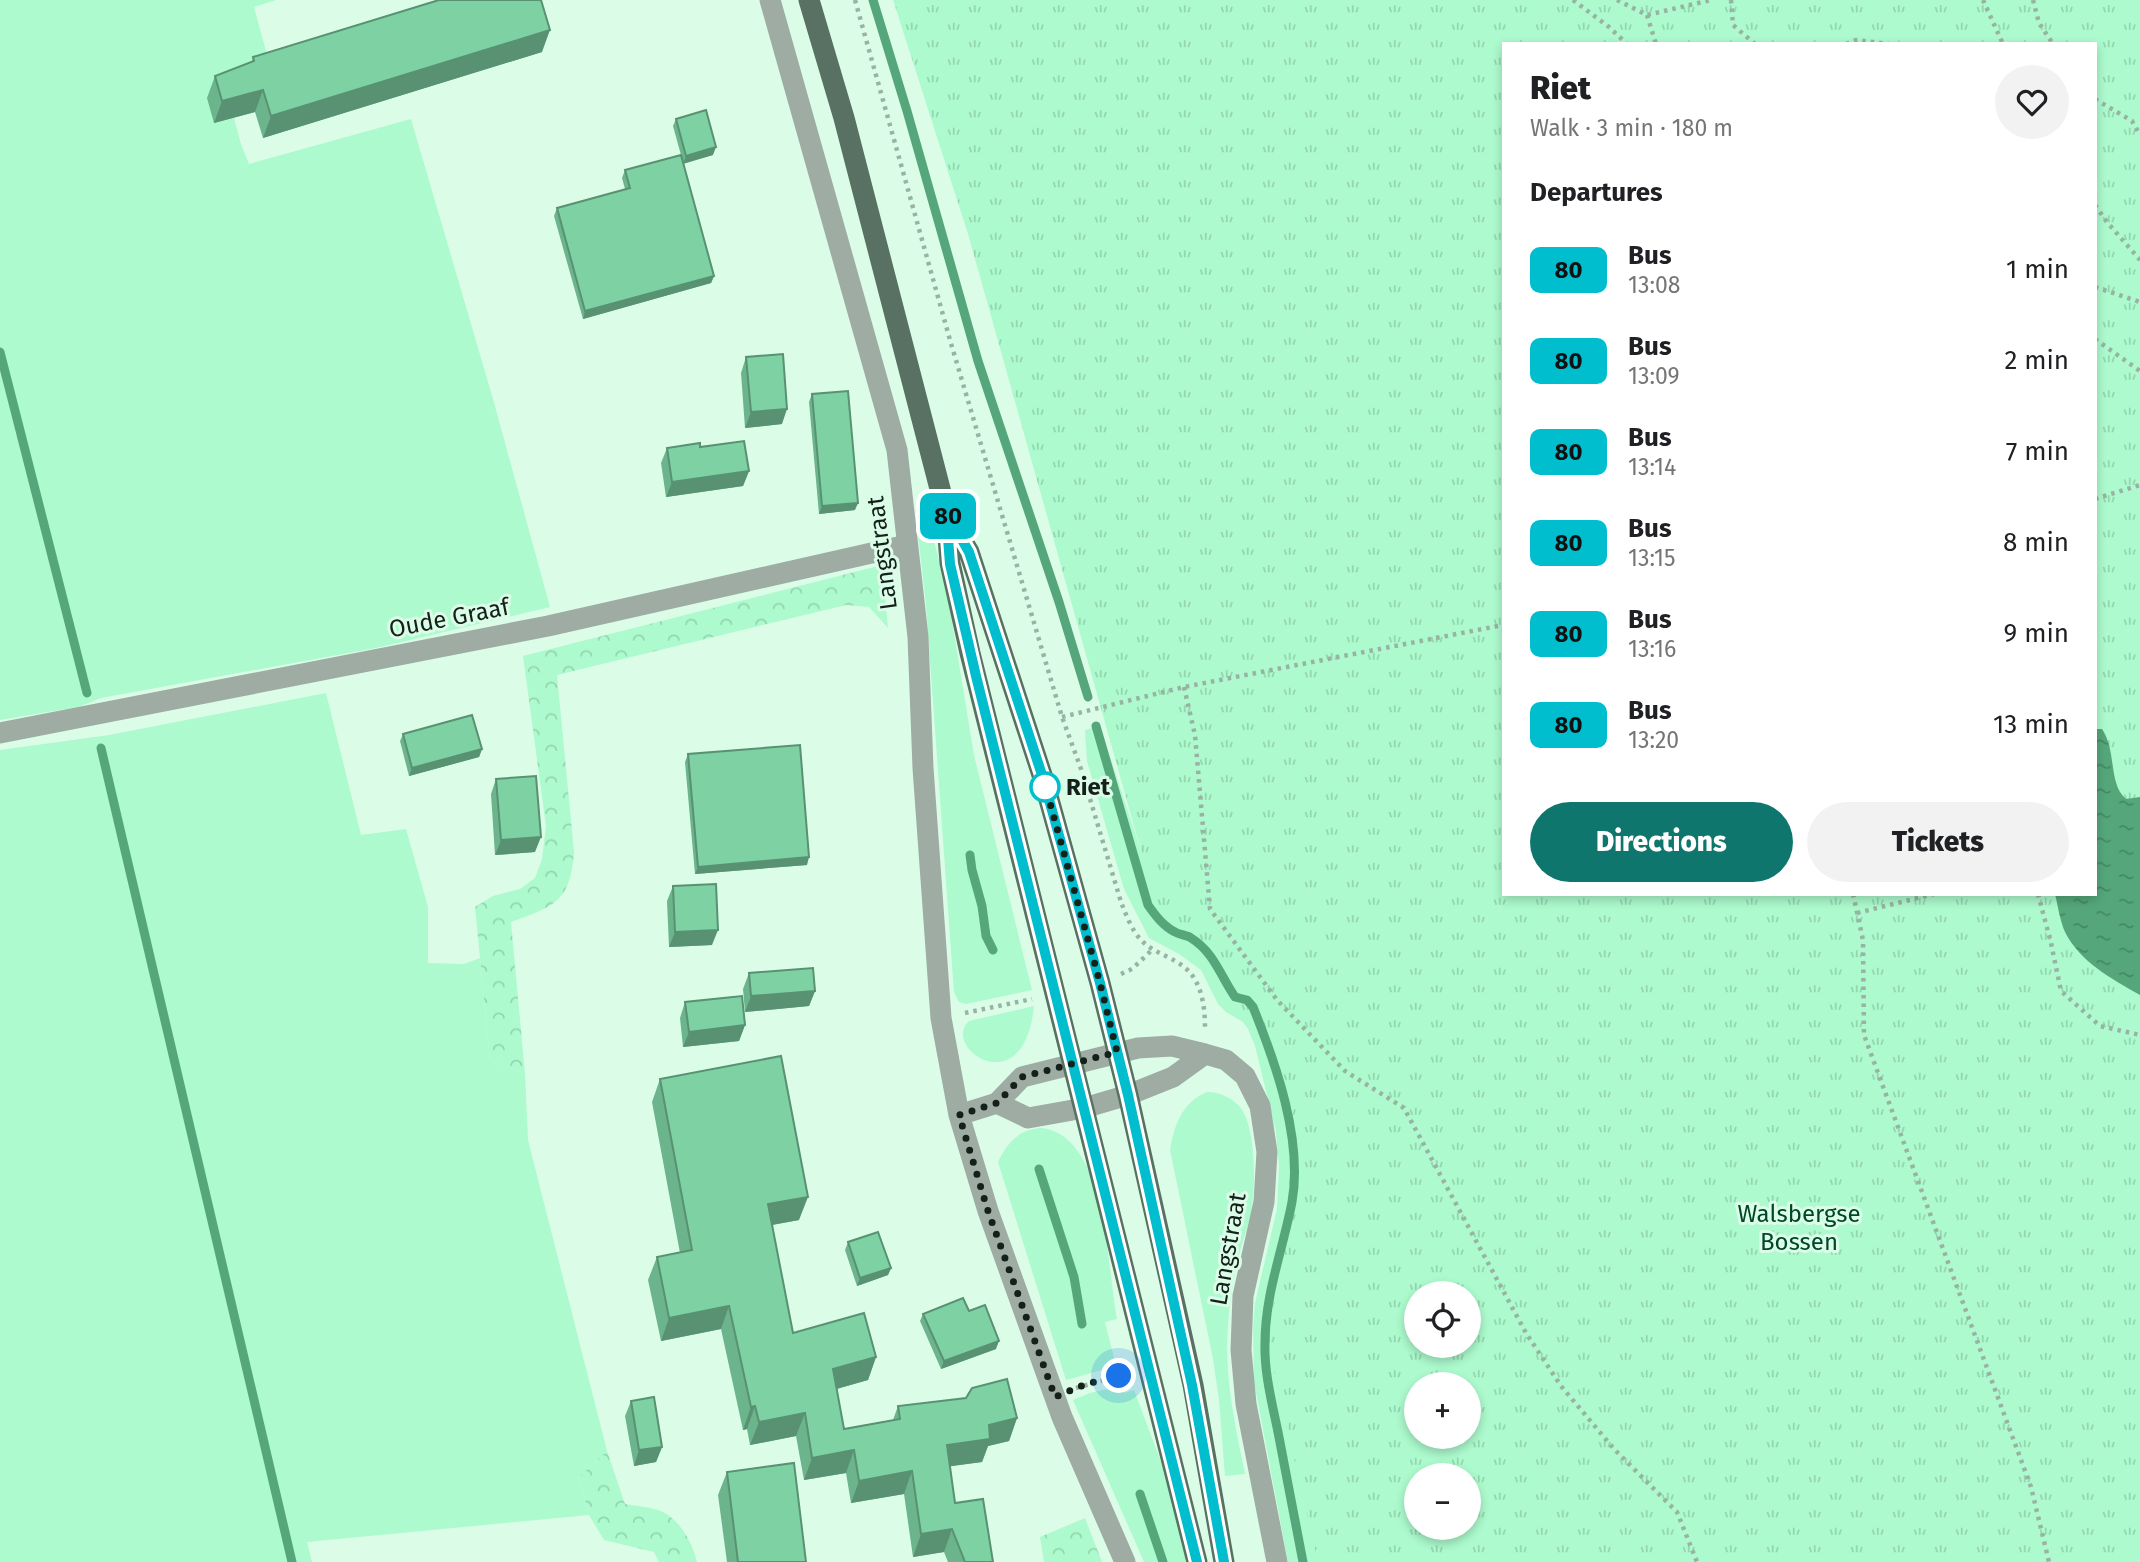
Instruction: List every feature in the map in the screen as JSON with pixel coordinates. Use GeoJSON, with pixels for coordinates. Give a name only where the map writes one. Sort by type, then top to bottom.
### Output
{"type":"FeatureCollection","features":[{"type":"Feature","properties":{"kind":"main road","name":"Langstraat"},"geometry":{"type":"LineString","coordinates":[[809,0],[844,118],[946,512],[950,564],[967,640],[1197,1562]]}},
{"type":"Feature","properties":{"kind":"main road","name":"Langstraat"},"geometry":{"type":"LineString","coordinates":[[946,512],[969,552],[1043,778],[1097,970],[1128,1095],[1192,1385],[1224,1562]]}},
{"type":"Feature","properties":{"kind":"street","name":"Langstraat"},"geometry":{"type":"LineString","coordinates":[[771,0],[897,450],[918,637],[923,768],[941,1018],[959,1115],[988,1211],[1055,1397],[1125,1562]]}},
{"type":"Feature","properties":{"kind":"street","name":"Oude Graaf"},"geometry":{"type":"LineString","coordinates":[[0,733],[548,626],[907,545]]}},
{"type":"Feature","properties":{"kind":"street","name":"Langstraat"},"geometry":{"type":"LineString","coordinates":[[959,1115],[997,1103],[1022,1077],[1138,1048],[1172,1046],[1205,1054],[1226,1060],[1245,1076],[1260,1106],[1267,1152],[1264,1202],[1243,1296],[1241,1350],[1246,1404],[1277,1562]]}},
{"type":"Feature","properties":{"kind":"street"},"geometry":{"type":"LineString","coordinates":[[997,1103],[1028,1118],[1084,1108],[1128,1095],[1173,1077],[1205,1054]]}},
{"type":"Feature","properties":{"kind":"path"},"geometry":{"type":"LineString","coordinates":[[855,0],[950,340],[1062,717],[1081,769],[1121,902],[1141,940],[1184,967],[1195,979],[1201,992],[1205,1020],[1205,1054]]}},
{"type":"Feature","properties":{"kind":"path"},"geometry":{"type":"LineString","coordinates":[[1573,0],[1625,42]]}},
{"type":"Feature","properties":{"kind":"path"},"geometry":{"type":"LineString","coordinates":[[1617,0],[1647,15],[1710,0]]}},
{"type":"Feature","properties":{"kind":"path"},"geometry":{"type":"LineString","coordinates":[[1731,0],[1733,25],[1753,42]]}},
{"type":"Feature","properties":{"kind":"path"},"geometry":{"type":"LineString","coordinates":[[1983,0],[2002,42]]}},
{"type":"Feature","properties":{"kind":"path"},"geometry":{"type":"LineString","coordinates":[[2033,0],[2039,23],[2052,42]]}},
{"type":"Feature","properties":{"kind":"path"},"geometry":{"type":"LineString","coordinates":[[1647,15],[1655,42]]}},
{"type":"Feature","properties":{"kind":"path"},"geometry":{"type":"LineString","coordinates":[[1851,42],[1872,42]]}},
{"type":"Feature","properties":{"kind":"path"},"geometry":{"type":"LineString","coordinates":[[2097,100],[2132,121],[2140,135]]}},
{"type":"Feature","properties":{"kind":"path"},"geometry":{"type":"LineString","coordinates":[[2097,208],[2140,260]]}},
{"type":"Feature","properties":{"kind":"path"},"geometry":{"type":"LineString","coordinates":[[2097,288],[2140,302]]}},
{"type":"Feature","properties":{"kind":"path"},"geometry":{"type":"LineString","coordinates":[[2097,340],[2140,371]]}},
{"type":"Feature","properties":{"kind":"path"},"geometry":{"type":"LineString","coordinates":[[2097,498],[2140,485]]}},
{"type":"Feature","properties":{"kind":"path"},"geometry":{"type":"LineString","coordinates":[[1062,717],[1184,687],[1502,625]]}},
{"type":"Feature","properties":{"kind":"path"},"geometry":{"type":"LineString","coordinates":[[1184,687],[1195,735],[1210,909],[1277,1000],[1335,1061],[1345,1071],[1404,1108],[1526,1333],[1570,1396],[1614,1449],[1677,1512],[1697,1562]]}},
{"type":"Feature","properties":{"kind":"path"},"geometry":{"type":"LineString","coordinates":[[1853,896],[1863,940],[1864,1035],[2031,1486],[2049,1562]]}},
{"type":"Feature","properties":{"kind":"path"},"geometry":{"type":"LineString","coordinates":[[1857,914],[1926,896]]}},
{"type":"Feature","properties":{"kind":"path"},"geometry":{"type":"LineString","coordinates":[[2039,896],[2061,991],[2100,1026],[2140,1035]]}},
{"type":"Feature","properties":{"kind":"path"},"geometry":{"type":"LineString","coordinates":[[1055,1397],[1086,1384],[1119,1376]]}},
{"type":"Feature","properties":{"kind":"green space"},"geometry":{"type":"Polygon","coordinates":[[[0,0],[276,0],[254,7],[273,77],[227,92],[249,164],[411,119],[493,399],[550,607],[376,648],[101,698],[78,707],[0,720],[0,0]]]}},
{"type":"Feature","properties":{"kind":"green space","name":"Walsbergse Bossen"},"geometry":{"type":"Polygon","coordinates":[[[893,0],[2140,0],[2140,1562],[1318,1562],[1268,1347],[1292,1163],[1280,1077],[1232,995],[1155,901],[968,234],[893,0]]]}},
{"type":"Feature","properties":{"kind":"green space"},"geometry":{"type":"Polygon","coordinates":[[[928,515],[949,603],[974,755],[1032,990],[966,1004],[959,1002],[954,992],[926,605],[916,517],[928,515]]]}},
{"type":"Feature","properties":{"kind":"green space"},"geometry":{"type":"Polygon","coordinates":[[[882,565],[888,628],[869,607],[846,605],[557,675],[574,852],[572,869],[569,882],[558,900],[511,922],[525,1074],[490,1060],[475,907],[493,896],[520,889],[535,878],[542,859],[546,826],[523,656],[882,565]]]}},
{"type":"Feature","properties":{"kind":"green space"},"geometry":{"type":"Polygon","coordinates":[[[326,693],[361,835],[406,829],[428,907],[428,963],[464,964],[480,958],[490,1060],[525,1074],[528,1140],[607,1451],[579,1477],[589,1515],[307,1542],[312,1562],[0,1562],[0,750],[109,735],[326,693]]]}},
{"type":"Feature","properties":{"kind":"green space"},"geometry":{"type":"Polygon","coordinates":[[[1100,726],[1144,860],[1296,1055],[1324,1562],[1288,1562],[1254,1382],[1255,1303],[1277,1209],[1279,1167],[1276,1132],[1255,1046],[1243,1022],[1218,1004],[1201,970],[1149,938],[1124,889],[1087,761],[1085,730],[1100,726]]]}},
{"type":"Feature","properties":{"kind":"green space"},"geometry":{"type":"Polygon","coordinates":[[[1034,1006],[1027,1036],[1016,1054],[1001,1062],[987,1061],[974,1054],[966,1044],[963,1032],[969,1021],[1034,1006]]]}},
{"type":"Feature","properties":{"kind":"green space"},"geometry":{"type":"Polygon","coordinates":[[[1207,1092],[1225,1096],[1240,1107],[1250,1130],[1254,1160],[1252,1206],[1233,1282],[1227,1345],[1231,1400],[1245,1474],[1225,1476],[1213,1359],[1170,1150],[1174,1132],[1185,1108],[1207,1092]]]}},
{"type":"Feature","properties":{"kind":"green space"},"geometry":{"type":"Polygon","coordinates":[[[1042,1128],[1064,1137],[1080,1155],[1092,1179],[1106,1239],[1117,1319],[1105,1322],[1116,1366],[1066,1380],[998,1162],[1005,1149],[1020,1134],[1042,1128]]]}},
{"type":"Feature","properties":{"kind":"green space"},"geometry":{"type":"Polygon","coordinates":[[[1121,1386],[1124,1393],[1134,1390],[1167,1478],[1189,1562],[1144,1562],[1073,1400],[1121,1386]]]}},
{"type":"Feature","properties":{"kind":"green space"},"geometry":{"type":"Polygon","coordinates":[[[607,1451],[625,1504],[654,1509],[670,1516],[685,1534],[697,1562],[659,1562],[654,1552],[604,1540],[589,1515],[579,1477],[607,1451]]]}},
{"type":"Feature","properties":{"kind":"green space"},"geometry":{"type":"Polygon","coordinates":[[[1085,1518],[1102,1562],[1044,1562],[1040,1537],[1085,1518]]]}},
{"type":"Feature","properties":{"kind":"water"},"geometry":{"type":"Polygon","coordinates":[[[2097,729],[2102,729],[2110,747],[2114,776],[2120,793],[2126,799],[2140,797],[2140,995],[2088,961],[2071,943],[2060,918],[2055,896],[2097,896],[2097,729]]]}},
{"type":"Feature","properties":{"kind":"building"},"geometry":{"type":"Polygon","coordinates":[[[439,0],[541,0],[550,30],[271,116],[263,90],[222,101],[215,76],[254,61],[253,57],[439,0]]]}},
{"type":"Feature","properties":{"kind":"building"},"geometry":{"type":"Polygon","coordinates":[[[706,110],[716,147],[686,156],[676,119],[706,110]]]}},
{"type":"Feature","properties":{"kind":"building"},"geometry":{"type":"Polygon","coordinates":[[[681,155],[714,276],[585,311],[557,208],[630,188],[625,170],[681,155]]]}},
{"type":"Feature","properties":{"kind":"building"},"geometry":{"type":"Polygon","coordinates":[[[783,354],[787,409],[751,412],[746,357],[783,354]]]}},
{"type":"Feature","properties":{"kind":"building"},"geometry":{"type":"Polygon","coordinates":[[[848,391],[858,503],[822,506],[812,394],[848,391]]]}},
{"type":"Feature","properties":{"kind":"building"},"geometry":{"type":"Polygon","coordinates":[[[744,441],[749,471],[672,482],[667,448],[744,441]]]}},
{"type":"Feature","properties":{"kind":"building"},"geometry":{"type":"Polygon","coordinates":[[[472,715],[482,749],[412,768],[403,734],[472,715]]]}},
{"type":"Feature","properties":{"kind":"building"},"geometry":{"type":"Polygon","coordinates":[[[800,745],[809,857],[698,867],[688,754],[800,745]]]}},
{"type":"Feature","properties":{"kind":"building"},"geometry":{"type":"Polygon","coordinates":[[[536,776],[541,837],[501,840],[496,779],[536,776]]]}},
{"type":"Feature","properties":{"kind":"building"},"geometry":{"type":"Polygon","coordinates":[[[716,884],[718,930],[675,932],[673,886],[716,884]]]}},
{"type":"Feature","properties":{"kind":"building"},"geometry":{"type":"Polygon","coordinates":[[[813,968],[815,991],[751,996],[749,973],[813,968]]]}},
{"type":"Feature","properties":{"kind":"building"},"geometry":{"type":"Polygon","coordinates":[[[742,996],[745,1025],[689,1032],[685,1002],[742,996]]]}},
{"type":"Feature","properties":{"kind":"building"},"geometry":{"type":"Polygon","coordinates":[[[781,1056],[808,1197],[768,1204],[793,1333],[864,1313],[876,1357],[833,1369],[844,1429],[900,1419],[898,1406],[966,1398],[972,1388],[1007,1379],[1017,1418],[989,1425],[990,1439],[947,1445],[955,1503],[983,1499],[993,1562],[965,1562],[952,1529],[921,1534],[912,1471],[859,1481],[854,1450],[812,1458],[805,1413],[759,1422],[755,1406],[751,1407],[729,1306],[669,1318],[657,1257],[692,1250],[660,1079],[781,1056]]]}},
{"type":"Feature","properties":{"kind":"building"},"geometry":{"type":"Polygon","coordinates":[[[878,1232],[891,1268],[860,1278],[848,1242],[878,1232]]]}},
{"type":"Feature","properties":{"kind":"building"},"geometry":{"type":"Polygon","coordinates":[[[963,1298],[969,1311],[985,1305],[999,1341],[944,1361],[923,1314],[963,1298]]]}},
{"type":"Feature","properties":{"kind":"building"},"geometry":{"type":"Polygon","coordinates":[[[654,1397],[662,1447],[639,1450],[631,1401],[654,1397]]]}},
{"type":"Feature","properties":{"kind":"building"},"geometry":{"type":"Polygon","coordinates":[[[794,1463],[806,1562],[738,1562],[727,1472],[794,1463]]]}},
{"type":"Feature","properties":{"kind":"waterway"},"geometry":{"type":"LineString","coordinates":[[873,0],[978,361],[1088,697]]}},
{"type":"Feature","properties":{"kind":"waterway"},"geometry":{"type":"LineString","coordinates":[[0,352],[87,693]]}},
{"type":"Feature","properties":{"kind":"waterway"},"geometry":{"type":"LineString","coordinates":[[1096,726],[1148,905],[1167,927],[1189,937],[1206,950],[1235,997],[1247,1000],[1253,1007],[1285,1103],[1291,1128],[1294,1178],[1292,1202],[1268,1307],[1265,1354],[1269,1388],[1303,1562]]}},
{"type":"Feature","properties":{"kind":"waterway"},"geometry":{"type":"LineString","coordinates":[[101,748],[292,1562]]}},
{"type":"Feature","properties":{"kind":"waterway"},"geometry":{"type":"LineString","coordinates":[[970,855],[986,936],[993,950]]}},
{"type":"Feature","properties":{"kind":"waterway"},"geometry":{"type":"LineString","coordinates":[[1039,1169],[1074,1277],[1082,1324]]}},
{"type":"Feature","properties":{"kind":"waterway"},"geometry":{"type":"LineString","coordinates":[[1140,1494],[1163,1562]]}},
{"type":"Feature","properties":{"kind":"bus line","name":"80"},"geometry":{"type":"LineString","coordinates":[[1197,1562],[976,676],[950,564],[946,512],[969,552],[1043,778],[1100,983],[1128,1095],[1192,1385],[1224,1562]]}},
{"type":"Feature","properties":{"kind":"place","name":"Riet"},"geometry":{"type":"Point","coordinates":[1045,787]}},
{"type":"Feature","properties":{"kind":"route"},"geometry":{"type":"LineString","coordinates":[[1045,787],[1043,778],[1117,1052],[1022,1077],[997,1103],[959,1115],[988,1211],[1055,1397],[1086,1384],[1119,1376]]}}]}
